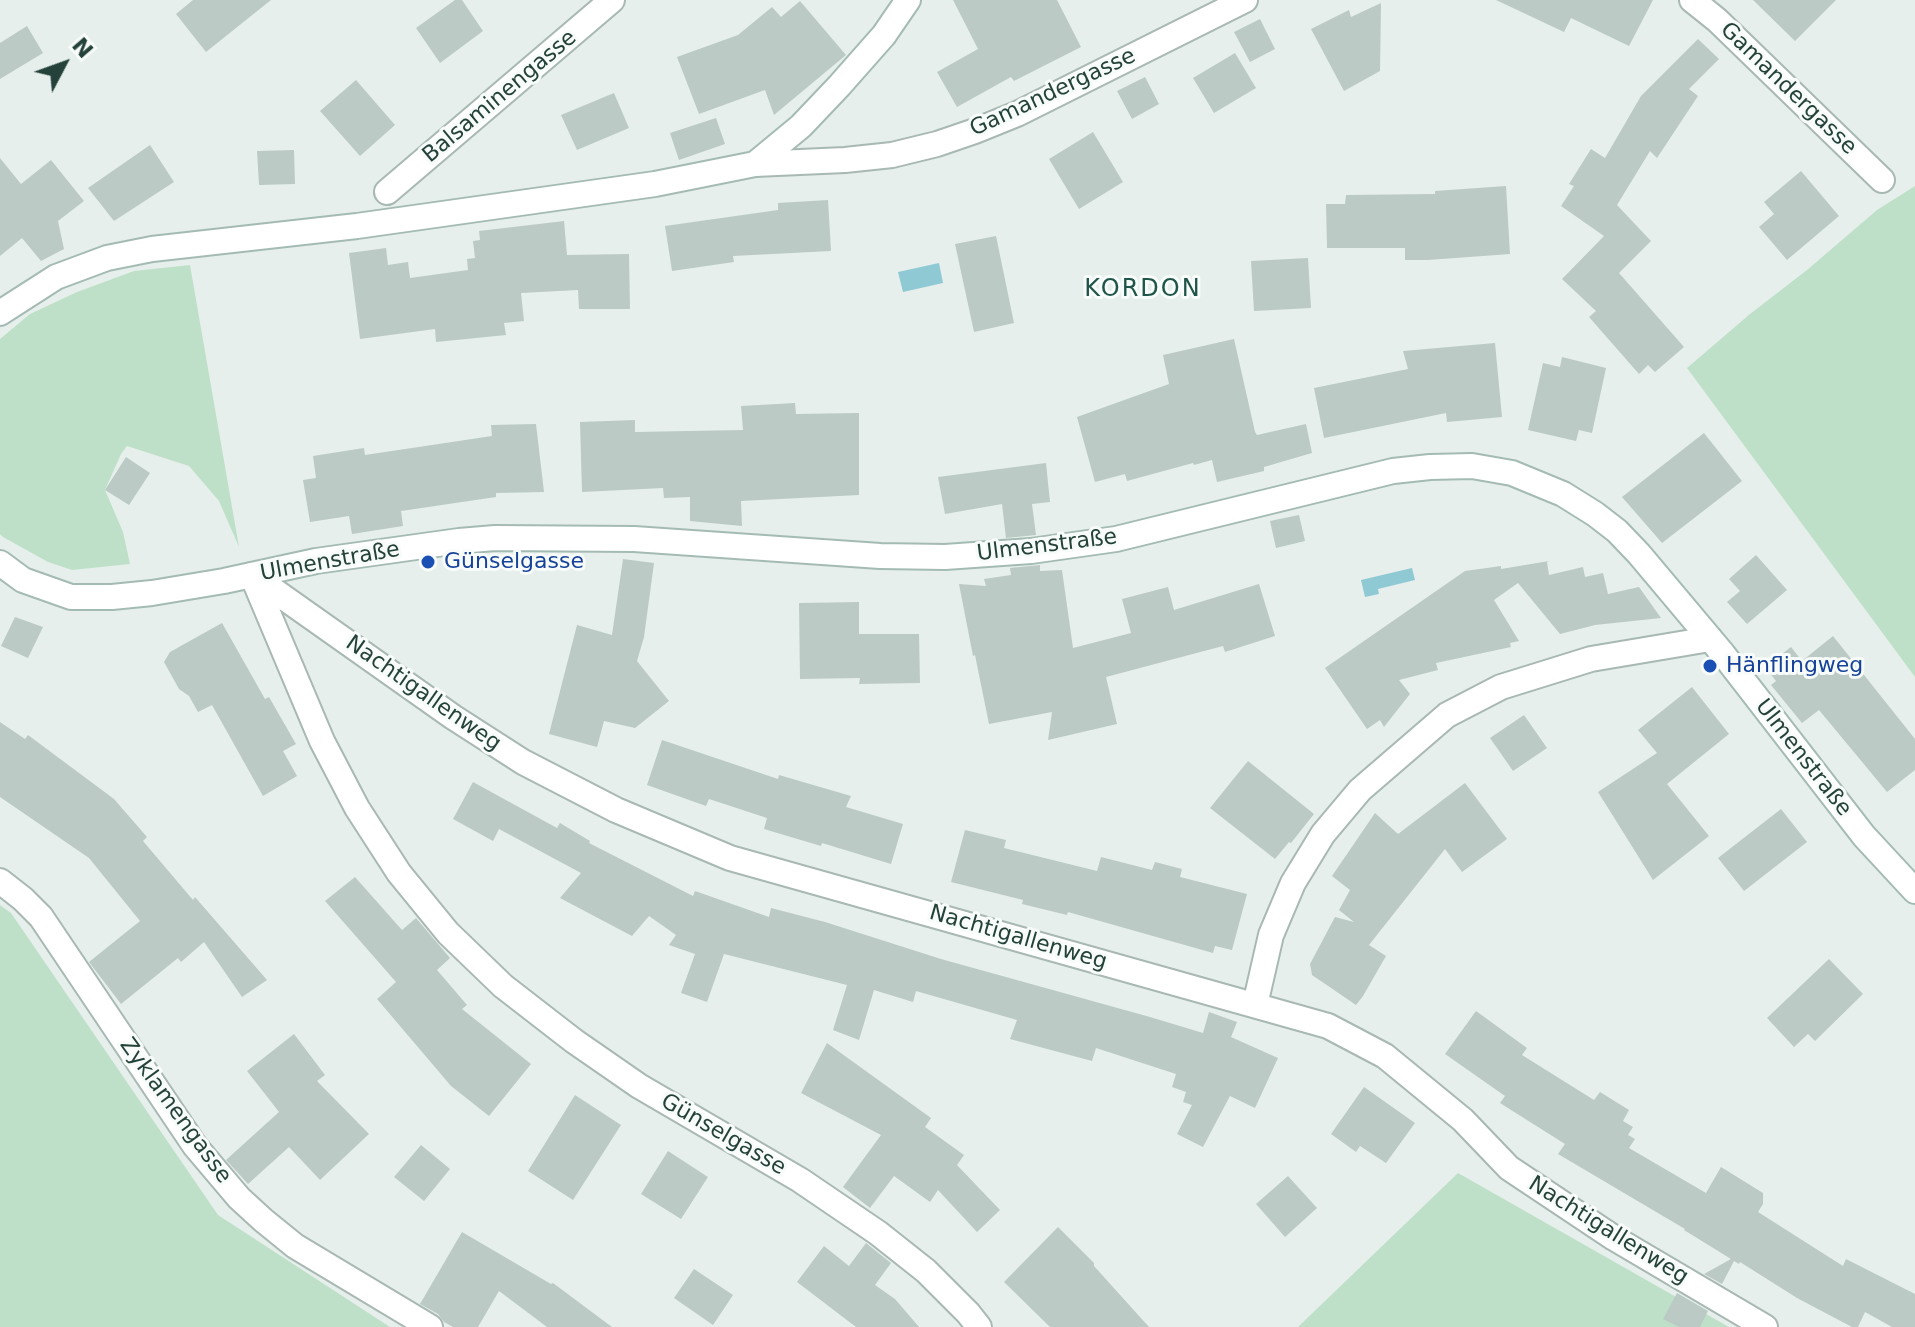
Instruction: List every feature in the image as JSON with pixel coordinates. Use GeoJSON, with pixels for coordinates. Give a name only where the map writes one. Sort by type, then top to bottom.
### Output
{"type":"FeatureCollection","features":[{"type":"Feature","properties":{"kind":"street","name":"Balsaminengasse"},"geometry":{"type":"LineString","coordinates":[[387,192],[612,0]]}},
{"type":"Feature","properties":{"kind":"street"},"geometry":{"type":"LineString","coordinates":[[0,313],[56,277],[107,258],[152,249],[357,226],[655,184],[755,164],[801,126],[839,86],[884,35],[908,0]]}},
{"type":"Feature","properties":{"kind":"street","name":"Gamandergasse"},"geometry":{"type":"LineString","coordinates":[[755,164],[892,155],[937,144],[1017,114],[1245,0]]}},
{"type":"Feature","properties":{"kind":"street","name":"Gamandergasse"},"geometry":{"type":"LineString","coordinates":[[1692,0],[1717,20],[1882,180]]}},
{"type":"Feature","properties":{"kind":"street","name":"Ulmenstraße"},"geometry":{"type":"LineString","coordinates":[[0,563],[23,580],[71,597],[112,597],[152,593],[316,561],[495,538],[634,539],[880,556],[945,557],[1031,551],[1116,539],[1393,471],[1472,466],[1512,473],[1563,494],[1617,531],[1710,639],[1864,836],[1915,891]]}},
{"type":"Feature","properties":{"kind":"street","name":"Nachtigallenweg"},"geometry":{"type":"LineString","coordinates":[[252,575],[523,762],[630,816],[730,858],[1328,1026],[1385,1056],[1463,1120],[1509,1168],[1614,1238],[1765,1327]]}},
{"type":"Feature","properties":{"kind":"street","name":"Günselgasse"},"geometry":{"type":"LineString","coordinates":[[252,575],[322,741],[357,808],[399,873],[448,933],[503,986],[574,1041],[639,1086],[800,1180],[878,1233],[926,1271],[979,1327]]}},
{"type":"Feature","properties":{"kind":"street"},"geometry":{"type":"LineString","coordinates":[[1255,1005],[1271,935],[1293,883],[1323,834],[1360,790],[1447,715],[1501,687],[1591,659],[1710,639]]}},
{"type":"Feature","properties":{"kind":"street","name":"Zyklamengasse"},"geometry":{"type":"LineString","coordinates":[[0,881],[41,917],[195,1146],[239,1198],[295,1246],[430,1327]]}},
{"type":"Feature","properties":{"kind":"green space"},"geometry":{"type":"Polygon","coordinates":[[[1915,186],[1915,677],[1687,368],[1877,210],[1915,186]]]}},
{"type":"Feature","properties":{"kind":"green space"},"geometry":{"type":"Polygon","coordinates":[[[190,265],[239,547],[219,501],[189,466],[127,446],[105,490],[123,532],[130,564],[72,570],[48,562],[3,537],[0,534],[0,339],[30,314],[77,292],[134,271],[190,265]]]}},
{"type":"Feature","properties":{"kind":"green space"},"geometry":{"type":"Polygon","coordinates":[[[0,905],[11,913],[218,1215],[390,1327],[0,1327],[0,905]]]}},
{"type":"Feature","properties":{"kind":"green space"},"geometry":{"type":"Polygon","coordinates":[[[1458,1173],[1729,1327],[1298,1327],[1458,1173]]]}},
{"type":"Feature","properties":{"kind":"water"},"geometry":{"type":"Polygon","coordinates":[[[939,263],[943,283],[903,292],[898,272],[939,263]]]}},
{"type":"Feature","properties":{"kind":"water"},"geometry":{"type":"Polygon","coordinates":[[[1412,568],[1415,580],[1378,589],[1379,594],[1365,597],[1361,580],[1412,568]]]}},
{"type":"Feature","properties":{"kind":"building"},"geometry":{"type":"Polygon","coordinates":[[[193,0],[271,0],[206,52],[176,14],[193,0]]]}},
{"type":"Feature","properties":{"kind":"building"},"geometry":{"type":"Polygon","coordinates":[[[455,0],[462,0],[483,31],[440,63],[416,28],[455,0]]]}},
{"type":"Feature","properties":{"kind":"building"},"geometry":{"type":"Polygon","coordinates":[[[953,0],[1057,0],[1081,47],[1014,81],[1011,77],[957,107],[937,72],[978,49],[953,0]]]}},
{"type":"Feature","properties":{"kind":"building"},"geometry":{"type":"Polygon","coordinates":[[[1496,0],[1653,0],[1629,46],[1571,18],[1564,32],[1496,0]]]}},
{"type":"Feature","properties":{"kind":"building"},"geometry":{"type":"Polygon","coordinates":[[[1753,0],[1836,0],[1795,41],[1753,0]]]}},
{"type":"Feature","properties":{"kind":"building"},"geometry":{"type":"Polygon","coordinates":[[[800,1],[846,55],[774,115],[765,90],[699,114],[677,57],[738,35],[772,7],[781,17],[800,1]]]}},
{"type":"Feature","properties":{"kind":"building"},"geometry":{"type":"Polygon","coordinates":[[[1381,3],[1380,71],[1344,91],[1311,29],[1349,10],[1351,17],[1381,3]]]}},
{"type":"Feature","properties":{"kind":"building"},"geometry":{"type":"Polygon","coordinates":[[[1260,19],[1275,49],[1250,62],[1234,32],[1260,19]]]}},
{"type":"Feature","properties":{"kind":"building"},"geometry":{"type":"Polygon","coordinates":[[[27,26],[43,53],[0,79],[0,43],[27,26]]]}},
{"type":"Feature","properties":{"kind":"building"},"geometry":{"type":"Polygon","coordinates":[[[1698,39],[1719,59],[1689,89],[1698,96],[1657,158],[1650,151],[1617,205],[1651,241],[1619,273],[1684,347],[1655,372],[1648,365],[1639,374],[1589,317],[1596,311],[1562,279],[1604,236],[1561,206],[1574,186],[1569,184],[1591,149],[1605,158],[1641,96],[1698,39]]]}},
{"type":"Feature","properties":{"kind":"building"},"geometry":{"type":"Polygon","coordinates":[[[1235,53],[1256,88],[1214,113],[1193,78],[1235,53]]]}},
{"type":"Feature","properties":{"kind":"building"},"geometry":{"type":"Polygon","coordinates":[[[1145,77],[1159,104],[1132,119],[1117,91],[1145,77]]]}},
{"type":"Feature","properties":{"kind":"building"},"geometry":{"type":"Polygon","coordinates":[[[356,80],[395,125],[360,156],[320,111],[356,80]]]}},
{"type":"Feature","properties":{"kind":"building"},"geometry":{"type":"Polygon","coordinates":[[[614,93],[629,128],[577,150],[561,115],[614,93]]]}},
{"type":"Feature","properties":{"kind":"building"},"geometry":{"type":"Polygon","coordinates":[[[716,118],[725,144],[679,160],[670,133],[716,118]]]}},
{"type":"Feature","properties":{"kind":"building"},"geometry":{"type":"Polygon","coordinates":[[[1093,132],[1123,182],[1079,209],[1049,159],[1093,132]]]}},
{"type":"Feature","properties":{"kind":"building"},"geometry":{"type":"Polygon","coordinates":[[[150,145],[174,182],[114,221],[88,188],[150,145]]]}},
{"type":"Feature","properties":{"kind":"building"},"geometry":{"type":"Polygon","coordinates":[[[294,150],[295,184],[259,185],[257,151],[294,150]]]}},
{"type":"Feature","properties":{"kind":"building"},"geometry":{"type":"Polygon","coordinates":[[[0,158],[21,184],[51,160],[84,201],[58,221],[64,249],[41,261],[22,238],[0,256],[0,158]]]}},
{"type":"Feature","properties":{"kind":"building"},"geometry":{"type":"Polygon","coordinates":[[[1801,171],[1839,216],[1787,260],[1759,227],[1774,214],[1764,202],[1801,171]]]}},
{"type":"Feature","properties":{"kind":"building"},"geometry":{"type":"Polygon","coordinates":[[[1506,186],[1510,254],[1405,260],[1405,248],[1327,248],[1326,204],[1345,204],[1346,195],[1435,194],[1435,191],[1506,186]]]}},
{"type":"Feature","properties":{"kind":"building"},"geometry":{"type":"Polygon","coordinates":[[[828,200],[831,251],[733,256],[734,262],[672,271],[665,226],[778,210],[778,203],[828,200]]]}},
{"type":"Feature","properties":{"kind":"building"},"geometry":{"type":"Polygon","coordinates":[[[564,221],[567,255],[629,254],[630,309],[579,309],[578,290],[521,293],[524,321],[504,323],[506,335],[436,342],[435,329],[360,339],[349,253],[386,248],[388,265],[408,262],[410,278],[468,270],[467,259],[475,258],[473,241],[480,240],[479,231],[564,221]]]}},
{"type":"Feature","properties":{"kind":"building"},"geometry":{"type":"Polygon","coordinates":[[[996,236],[1014,323],[974,332],[955,244],[996,236]]]}},
{"type":"Feature","properties":{"kind":"building"},"geometry":{"type":"Polygon","coordinates":[[[1308,258],[1311,308],[1254,311],[1251,261],[1308,258]]]}},
{"type":"Feature","properties":{"kind":"building"},"geometry":{"type":"Polygon","coordinates":[[[1234,339],[1257,435],[1306,424],[1312,453],[1264,467],[1264,471],[1217,482],[1212,460],[1127,481],[1125,474],[1095,482],[1077,417],[1169,384],[1163,355],[1234,339]]]}},
{"type":"Feature","properties":{"kind":"building"},"geometry":{"type":"Polygon","coordinates":[[[1495,343],[1502,417],[1447,422],[1446,413],[1324,438],[1314,388],[1408,369],[1403,351],[1495,343]]]}},
{"type":"Feature","properties":{"kind":"building"},"geometry":{"type":"Polygon","coordinates":[[[1562,357],[1606,368],[1592,433],[1579,430],[1576,441],[1528,430],[1543,363],[1560,367],[1562,357]]]}},
{"type":"Feature","properties":{"kind":"building"},"geometry":{"type":"Polygon","coordinates":[[[795,403],[796,414],[859,413],[859,495],[741,501],[742,526],[690,521],[690,497],[664,498],[663,488],[582,492],[580,422],[635,420],[635,432],[743,430],[741,406],[795,403]]]}},
{"type":"Feature","properties":{"kind":"building"},"geometry":{"type":"Polygon","coordinates":[[[536,424],[544,492],[496,493],[496,497],[401,511],[403,526],[352,534],[349,516],[310,522],[303,480],[316,478],[313,456],[364,448],[365,455],[492,436],[491,425],[536,424]]]}},
{"type":"Feature","properties":{"kind":"building"},"geometry":{"type":"Polygon","coordinates":[[[1704,433],[1742,481],[1662,543],[1622,497],[1704,433]]]}},
{"type":"Feature","properties":{"kind":"building"},"geometry":{"type":"Polygon","coordinates":[[[126,457],[150,473],[129,505],[105,490],[126,457]]]}},
{"type":"Feature","properties":{"kind":"building"},"geometry":{"type":"Polygon","coordinates":[[[1046,463],[1050,502],[1032,504],[1036,535],[1006,538],[1002,504],[945,514],[938,477],[1046,463]]]}},
{"type":"Feature","properties":{"kind":"building"},"geometry":{"type":"Polygon","coordinates":[[[1299,515],[1305,541],[1276,548],[1270,521],[1299,515]]]}},
{"type":"Feature","properties":{"kind":"building"},"geometry":{"type":"Polygon","coordinates":[[[1756,555],[1787,590],[1747,624],[1727,602],[1740,591],[1729,579],[1756,555]]]}},
{"type":"Feature","properties":{"kind":"building"},"geometry":{"type":"Polygon","coordinates":[[[623,559],[654,563],[644,637],[637,661],[669,701],[635,728],[604,721],[597,747],[549,734],[577,625],[612,635],[623,559]]]}},
{"type":"Feature","properties":{"kind":"building"},"geometry":{"type":"Polygon","coordinates":[[[1549,561],[1549,575],[1583,567],[1585,577],[1603,573],[1608,594],[1639,587],[1661,618],[1595,625],[1560,634],[1518,583],[1494,600],[1519,641],[1510,643],[1511,647],[1436,663],[1438,670],[1399,680],[1410,694],[1384,727],[1380,720],[1367,729],[1325,668],[1465,571],[1549,561]]]}},
{"type":"Feature","properties":{"kind":"building"},"geometry":{"type":"Polygon","coordinates":[[[1040,565],[1040,571],[1062,570],[1073,648],[1131,633],[1122,599],[1168,587],[1174,610],[1259,584],[1275,636],[1225,652],[1223,646],[1106,677],[1117,724],[1048,740],[1052,712],[989,724],[959,584],[986,586],[984,579],[1011,575],[1010,568],[1040,565]]]}},
{"type":"Feature","properties":{"kind":"building"},"geometry":{"type":"Polygon","coordinates":[[[859,602],[859,634],[919,634],[920,683],[859,684],[860,678],[800,679],[799,603],[859,602]]]}},
{"type":"Feature","properties":{"kind":"building"},"geometry":{"type":"Polygon","coordinates":[[[15,617],[43,627],[28,658],[1,646],[15,617]]]}},
{"type":"Feature","properties":{"kind":"building"},"geometry":{"type":"Polygon","coordinates":[[[222,623],[265,699],[269,697],[296,744],[283,751],[297,776],[263,796],[212,705],[198,712],[189,696],[179,689],[164,662],[170,652],[222,623]]]}},
{"type":"Feature","properties":{"kind":"building"},"geometry":{"type":"Polygon","coordinates":[[[1833,636],[1915,739],[1915,770],[1887,792],[1819,710],[1802,723],[1771,685],[1776,681],[1765,667],[1791,647],[1802,661],[1833,636]]]}},
{"type":"Feature","properties":{"kind":"building"},"geometry":{"type":"Polygon","coordinates":[[[1692,687],[1729,734],[1667,784],[1709,836],[1653,880],[1598,792],[1657,753],[1638,730],[1692,687]]]}},
{"type":"Feature","properties":{"kind":"building"},"geometry":{"type":"Polygon","coordinates":[[[1524,715],[1547,748],[1513,771],[1490,738],[1524,715]]]}},
{"type":"Feature","properties":{"kind":"building"},"geometry":{"type":"Polygon","coordinates":[[[0,722],[25,739],[28,735],[114,799],[147,837],[143,841],[267,980],[242,997],[204,942],[181,962],[178,958],[121,1004],[89,962],[140,921],[89,858],[0,797],[0,722]]]}},
{"type":"Feature","properties":{"kind":"building"},"geometry":{"type":"Polygon","coordinates":[[[662,740],[778,779],[779,775],[851,796],[846,807],[903,824],[891,864],[764,829],[767,818],[709,799],[706,806],[647,785],[662,740]]]}},
{"type":"Feature","properties":{"kind":"building"},"geometry":{"type":"Polygon","coordinates":[[[1248,761],[1314,814],[1275,859],[1210,808],[1248,761]]]}},
{"type":"Feature","properties":{"kind":"building"},"geometry":{"type":"Polygon","coordinates":[[[473,782],[557,828],[560,823],[589,843],[693,896],[695,891],[769,917],[771,908],[825,922],[941,959],[1203,1033],[1209,1012],[1237,1022],[1231,1037],[1278,1058],[1255,1108],[1230,1096],[1203,1147],[1177,1134],[1192,1105],[1183,1102],[1186,1092],[1172,1087],[1176,1074],[1096,1048],[1092,1061],[1010,1039],[1017,1020],[916,991],[913,1002],[874,990],[859,1040],[833,1030],[847,985],[724,954],[707,1002],[681,993],[695,954],[669,945],[676,935],[649,916],[632,936],[560,898],[581,873],[499,829],[493,841],[453,819],[473,782]]]}},
{"type":"Feature","properties":{"kind":"building"},"geometry":{"type":"Polygon","coordinates":[[[1465,783],[1507,839],[1462,872],[1445,849],[1369,945],[1386,956],[1356,1005],[1312,975],[1310,964],[1335,917],[1354,922],[1339,910],[1350,890],[1332,876],[1375,813],[1398,834],[1465,783]]]}},
{"type":"Feature","properties":{"kind":"building"},"geometry":{"type":"Polygon","coordinates":[[[1781,809],[1807,842],[1744,891],[1718,858],[1781,809]]]}},
{"type":"Feature","properties":{"kind":"building"},"geometry":{"type":"Polygon","coordinates":[[[965,830],[1006,840],[1004,848],[1097,871],[1101,857],[1152,870],[1155,862],[1182,869],[1180,877],[1247,894],[1232,950],[1215,946],[1213,953],[1068,912],[1067,915],[1022,904],[1023,900],[951,882],[965,830]]]}},
{"type":"Feature","properties":{"kind":"building"},"geometry":{"type":"Polygon","coordinates":[[[355,877],[402,930],[416,918],[450,958],[437,970],[467,1005],[462,1009],[531,1064],[489,1116],[451,1086],[377,999],[396,982],[325,901],[355,877]]]}},
{"type":"Feature","properties":{"kind":"building"},"geometry":{"type":"Polygon","coordinates":[[[1829,959],[1863,994],[1815,1041],[1808,1034],[1794,1047],[1767,1018],[1829,959]]]}},
{"type":"Feature","properties":{"kind":"building"},"geometry":{"type":"Polygon","coordinates":[[[1476,1011],[1527,1048],[1522,1055],[1594,1100],[1600,1092],[1629,1110],[1623,1121],[1633,1127],[1628,1135],[1635,1139],[1629,1148],[1706,1193],[1721,1167],[1763,1193],[1763,1204],[1758,1212],[1843,1266],[1846,1259],[1915,1294],[1915,1327],[1892,1327],[1865,1312],[1858,1327],[1852,1327],[1797,1298],[1740,1262],[1734,1261],[1722,1284],[1704,1274],[1731,1259],[1558,1154],[1565,1144],[1500,1103],[1505,1096],[1445,1054],[1476,1011]]]}},
{"type":"Feature","properties":{"kind":"building"},"geometry":{"type":"Polygon","coordinates":[[[294,1034],[325,1075],[317,1081],[369,1134],[320,1180],[289,1147],[248,1184],[226,1160],[279,1112],[247,1071],[294,1034]]]}},
{"type":"Feature","properties":{"kind":"building"},"geometry":{"type":"Polygon","coordinates":[[[827,1043],[931,1118],[925,1127],[964,1155],[957,1165],[1000,1210],[977,1232],[938,1190],[930,1202],[894,1176],[870,1208],[843,1187],[881,1135],[801,1093],[827,1043]]]}},
{"type":"Feature","properties":{"kind":"building"},"geometry":{"type":"Polygon","coordinates":[[[1364,1087],[1415,1123],[1386,1163],[1360,1146],[1356,1152],[1331,1134],[1364,1087]]]}},
{"type":"Feature","properties":{"kind":"building"},"geometry":{"type":"Polygon","coordinates":[[[575,1095],[621,1125],[573,1200],[528,1171],[575,1095]]]}},
{"type":"Feature","properties":{"kind":"building"},"geometry":{"type":"Polygon","coordinates":[[[421,1145],[450,1169],[424,1201],[394,1177],[421,1145]]]}},
{"type":"Feature","properties":{"kind":"building"},"geometry":{"type":"Polygon","coordinates":[[[668,1151],[708,1177],[681,1219],[641,1194],[668,1151]]]}},
{"type":"Feature","properties":{"kind":"building"},"geometry":{"type":"Polygon","coordinates":[[[1288,1176],[1317,1208],[1285,1237],[1256,1204],[1288,1176]]]}},
{"type":"Feature","properties":{"kind":"building"},"geometry":{"type":"Polygon","coordinates":[[[1058,1227],[1149,1327],[1050,1327],[1004,1282],[1058,1227]]]}},
{"type":"Feature","properties":{"kind":"building"},"geometry":{"type":"Polygon","coordinates":[[[462,1232],[553,1283],[612,1327],[547,1327],[499,1291],[478,1327],[453,1327],[444,1322],[438,1314],[420,1304],[462,1232]]]}},
{"type":"Feature","properties":{"kind":"building"},"geometry":{"type":"Polygon","coordinates":[[[866,1243],[891,1263],[875,1285],[895,1299],[919,1327],[856,1327],[797,1282],[824,1246],[849,1266],[866,1243]]]}},
{"type":"Feature","properties":{"kind":"building"},"geometry":{"type":"Polygon","coordinates":[[[694,1269],[733,1295],[713,1325],[674,1298],[694,1269]]]}},
{"type":"Feature","properties":{"kind":"building"},"geometry":{"type":"Polygon","coordinates":[[[1677,1293],[1708,1311],[1700,1327],[1679,1327],[1663,1319],[1677,1293]]]}},
{"type":"Feature","properties":{"kind":"place","name":"Günselgasse"},"geometry":{"type":"Point","coordinates":[428,562]}},
{"type":"Feature","properties":{"kind":"place","name":"Hänflingweg"},"geometry":{"type":"Point","coordinates":[1710,666]}},
{"type":"Feature","properties":{"kind":"district","name":"KORDON"},"geometry":{"type":"Point","coordinates":[1143,290]}}]}
